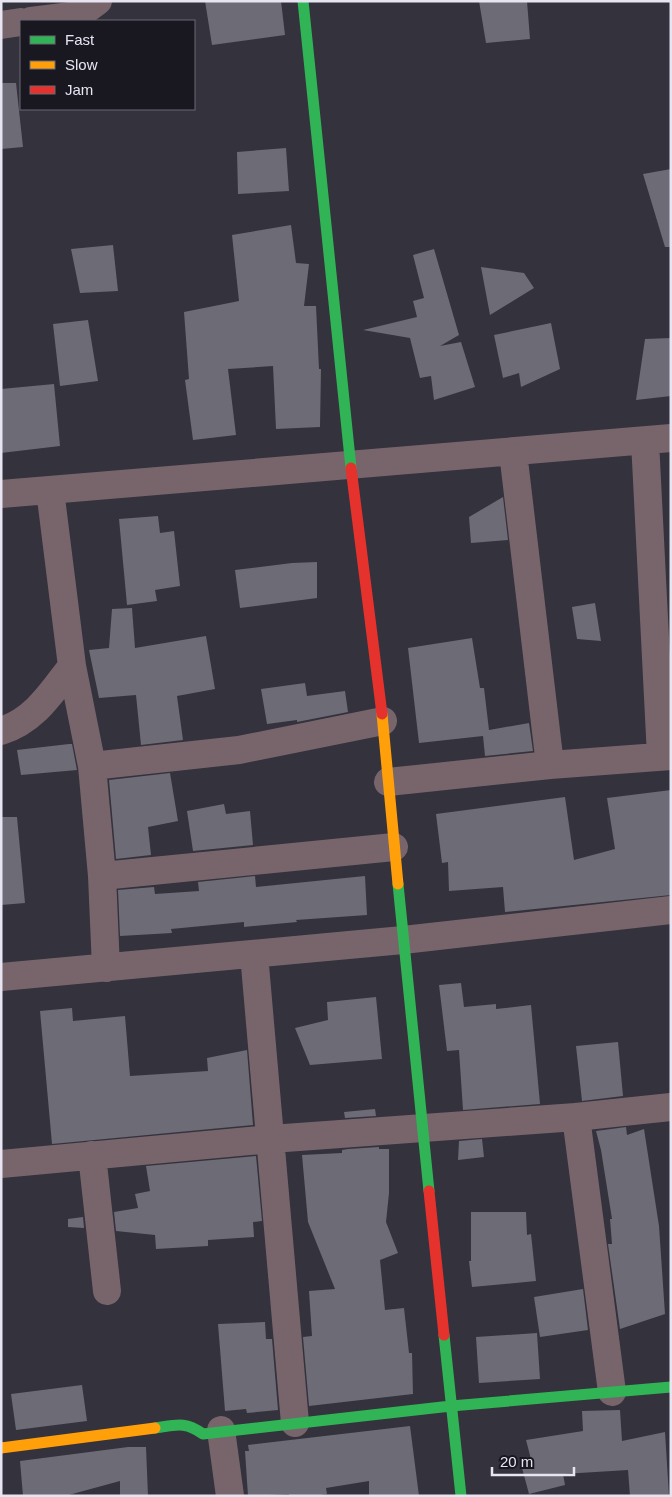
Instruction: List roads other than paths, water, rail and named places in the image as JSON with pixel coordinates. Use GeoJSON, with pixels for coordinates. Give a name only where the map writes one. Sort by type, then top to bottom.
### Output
{"type":"FeatureCollection","features":[{"type":"Feature","properties":{"kind":"street"},"geometry":{"type":"LineString","coordinates":[[41,20],[79,16],[98,1]]}},
{"type":"Feature","properties":{"kind":"street"},"geometry":{"type":"LineString","coordinates":[[302,1],[351,465],[383,721],[422,1130],[461,1496]]}},
{"type":"Feature","properties":{"kind":"street"},"geometry":{"type":"LineString","coordinates":[[1,25],[20,22]]}},
{"type":"Feature","properties":{"kind":"street"},"geometry":{"type":"LineString","coordinates":[[1,494],[658,440],[666,756],[550,765],[388,782]]}},
{"type":"Feature","properties":{"kind":"street"},"geometry":{"type":"LineString","coordinates":[[513,452],[550,765]]}},
{"type":"Feature","properties":{"kind":"street"},"geometry":{"type":"LineString","coordinates":[[50,490],[72,666],[92,766],[102,876],[106,968]]}},
{"type":"Feature","properties":{"kind":"street"},"geometry":{"type":"LineString","coordinates":[[1,731],[16,726],[33,715],[72,666]]}},
{"type":"Feature","properties":{"kind":"street"},"geometry":{"type":"LineString","coordinates":[[92,766],[239,750],[383,721]]}},
{"type":"Feature","properties":{"kind":"street"},"geometry":{"type":"LineString","coordinates":[[102,876],[394,847]]}},
{"type":"Feature","properties":{"kind":"street"},"geometry":{"type":"LineString","coordinates":[[1,977],[403,940],[671,910]]}},
{"type":"Feature","properties":{"kind":"street"},"geometry":{"type":"LineString","coordinates":[[254,954],[295,1423]]}},
{"type":"Feature","properties":{"kind":"street"},"geometry":{"type":"LineString","coordinates":[[1,1164],[271,1138],[422,1130],[671,1107]]}},
{"type":"Feature","properties":{"kind":"street"},"geometry":{"type":"LineString","coordinates":[[576,1117],[612,1392]]}},
{"type":"Feature","properties":{"kind":"street"},"geometry":{"type":"LineString","coordinates":[[92,1155],[107,1291]]}},
{"type":"Feature","properties":{"kind":"street"},"geometry":{"type":"LineString","coordinates":[[1,1448],[184,1424],[191,1425],[203,1434],[221,1430],[451,1406],[671,1387]]}},
{"type":"Feature","properties":{"kind":"street"},"geometry":{"type":"LineString","coordinates":[[221,1430],[230,1496]]}}]}
